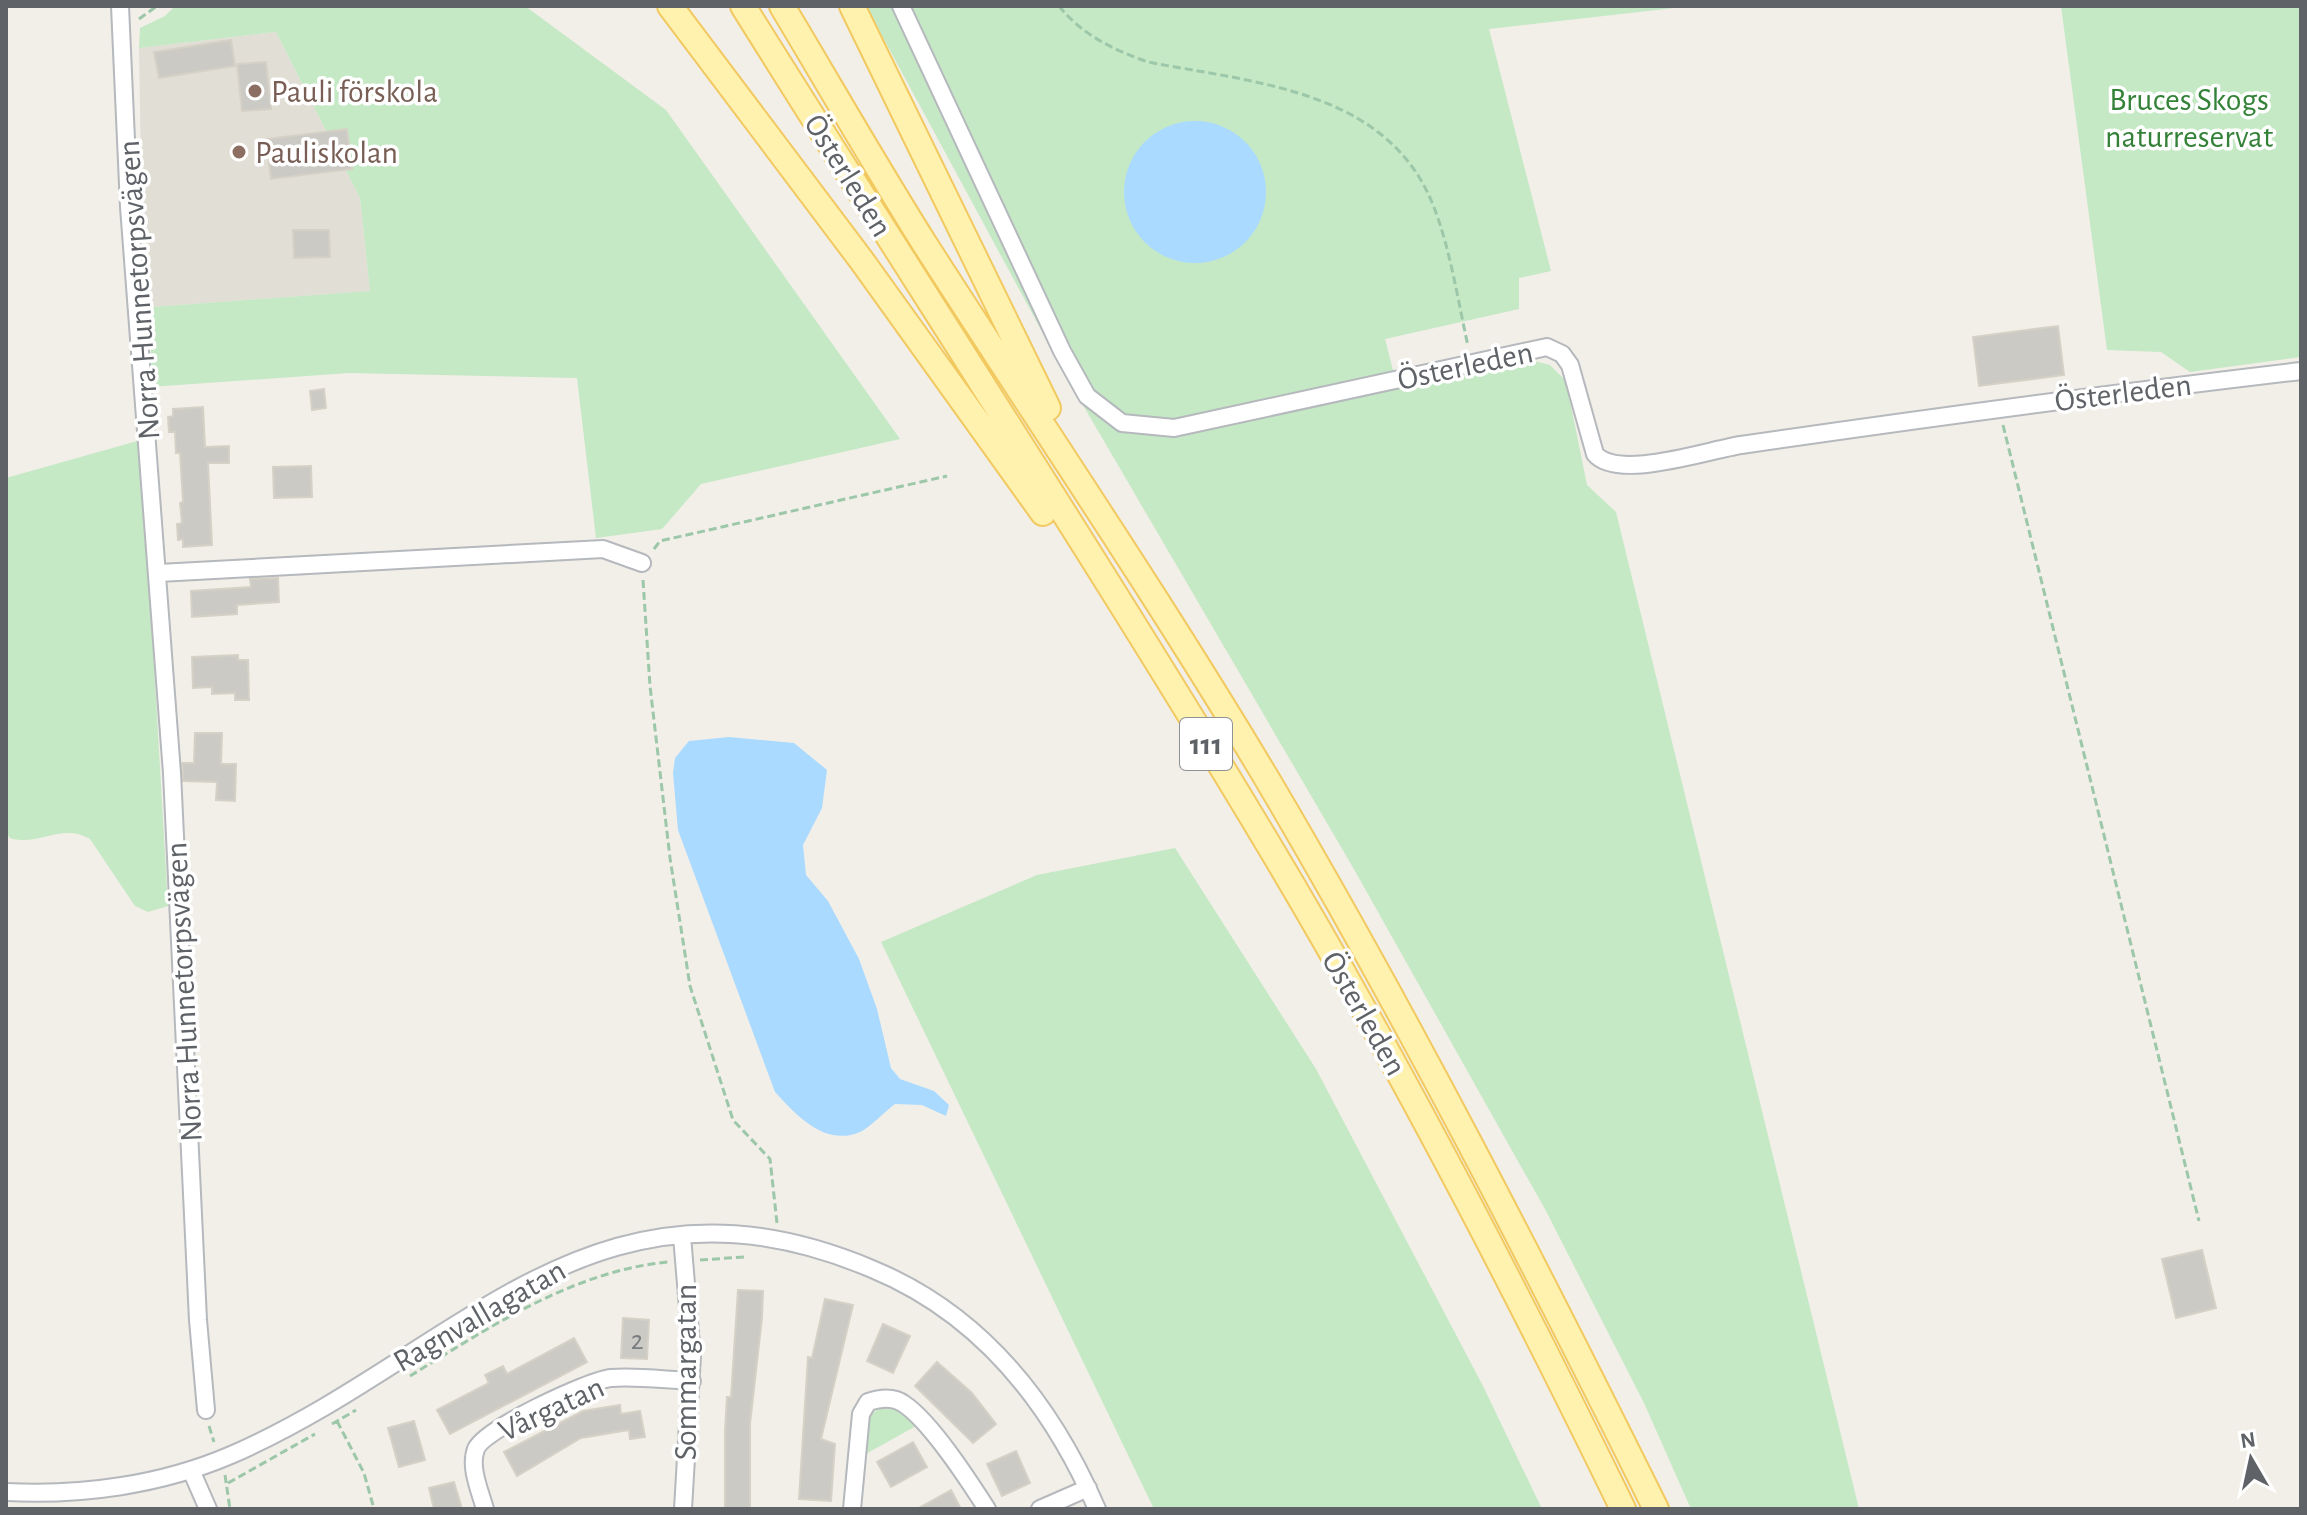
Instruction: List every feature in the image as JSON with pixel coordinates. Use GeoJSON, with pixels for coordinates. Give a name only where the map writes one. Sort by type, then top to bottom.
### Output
{"type":"FeatureCollection","features":[{"type":"Feature","properties":{"kind":"main road"},"geometry":{"type":"LineString","coordinates":[[670,6],[1147,650]]}},
{"type":"Feature","properties":{"kind":"main road","name":"Österleden"},"geometry":{"type":"LineString","coordinates":[[743,6],[1264,838],[1402,1078],[1538,1335],[1623,1509]]}},
{"type":"Feature","properties":{"kind":"main road","name":"Österleden"},"geometry":{"type":"LineString","coordinates":[[782,6],[925,243],[1086,490],[1268,781],[1376,967],[1517,1228],[1656,1509]]}},
{"type":"Feature","properties":{"kind":"main road"},"geometry":{"type":"LineString","coordinates":[[852,6],[1086,490]]}},
{"type":"Feature","properties":{"kind":"street","name":"Norra Hunnetorpsvägen"},"geometry":{"type":"LineString","coordinates":[[120,6],[129,207],[159,573],[206,1410]]}},
{"type":"Feature","properties":{"kind":"street","name":"Österleden"},"geometry":{"type":"LineString","coordinates":[[901,6],[1062,351],[1087,396],[1122,423],[1174,428],[1541,347],[1562,354],[1575,379],[1591,447],[1599,459],[1616,465],[1639,465],[1732,446],[1999,407],[2301,371]]}},
{"type":"Feature","properties":{"kind":"street"},"geometry":{"type":"LineString","coordinates":[[159,573],[603,549],[642,563]]}},
{"type":"Feature","properties":{"kind":"street","name":"Ragnvallagatan"},"geometry":{"type":"LineString","coordinates":[[6,1492],[68,1493],[191,1470],[275,1434],[367,1381],[505,1293],[553,1268],[634,1242],[682,1236],[779,1241],[828,1251],[887,1275],[946,1309],[972,1329],[1034,1395],[1053,1423],[1097,1509]]}},
{"type":"Feature","properties":{"kind":"street","name":"Sommargatan"},"geometry":{"type":"LineString","coordinates":[[682,1236],[692,1381],[683,1509]]}},
{"type":"Feature","properties":{"kind":"street","name":"Vårgatan"},"geometry":{"type":"LineString","coordinates":[[485,1509],[474,1468],[476,1447],[491,1434],[583,1386],[610,1378],[692,1381]]}},
{"type":"Feature","properties":{"kind":"street"},"geometry":{"type":"LineString","coordinates":[[852,1509],[861,1414],[868,1402],[883,1397],[903,1403],[919,1419],[961,1470],[987,1509]]}},
{"type":"Feature","properties":{"kind":"street"},"geometry":{"type":"LineString","coordinates":[[191,1470],[208,1509]]}},
{"type":"Feature","properties":{"kind":"street"},"geometry":{"type":"LineString","coordinates":[[1040,1509],[1088,1488]]}},
{"type":"Feature","properties":{"kind":"path"},"geometry":{"type":"LineString","coordinates":[[1059,6],[1087,33],[1126,54],[1148,62],[1299,91],[1348,111],[1372,126],[1411,166],[1435,211],[1471,362]]}},
{"type":"Feature","properties":{"kind":"path"},"geometry":{"type":"LineString","coordinates":[[1999,407],[2199,1221]]}},
{"type":"Feature","properties":{"kind":"path"},"geometry":{"type":"LineString","coordinates":[[779,1241],[770,1159],[733,1120],[690,986],[670,858],[650,686],[642,563],[660,541],[947,476]]}},
{"type":"Feature","properties":{"kind":"path"},"geometry":{"type":"LineString","coordinates":[[337,1421],[364,1473],[374,1509]]}},
{"type":"Feature","properties":{"kind":"path"},"geometry":{"type":"LineString","coordinates":[[229,1498],[230,1509]]}},
{"type":"Feature","properties":{"kind":"shaded area","name":"Pauliskolan"},"geometry":{"type":"Polygon","coordinates":[[[276,32],[360,198],[370,291],[152,307],[141,170],[139,48],[276,32]]]}},
{"type":"Feature","properties":{"kind":"green space"},"geometry":{"type":"Polygon","coordinates":[[[175,6],[525,6],[666,110],[900,439],[701,484],[662,529],[596,538],[577,378],[349,373],[150,387],[152,307],[370,291],[360,198],[276,32],[139,48],[140,28],[165,16],[175,6]]]}},
{"type":"Feature","properties":{"kind":"green space"},"geometry":{"type":"Polygon","coordinates":[[[866,6],[1692,6],[1489,29],[1551,271],[1519,278],[1519,309],[1385,339],[1397,386],[1522,358],[1550,365],[1566,381],[1587,485],[1616,512],[1859,1509],[1691,1509],[1644,1403],[1546,1211],[1355,871],[1066,376],[866,6]]]}},
{"type":"Feature","properties":{"kind":"green space","name":"Bruces Skogs naturreservat"},"geometry":{"type":"Polygon","coordinates":[[[2061,6],[2301,6],[2301,357],[2190,372],[2161,352],[2107,350],[2061,6]]]}},
{"type":"Feature","properties":{"kind":"green space"},"geometry":{"type":"Polygon","coordinates":[[[141,440],[168,906],[148,912],[135,906],[90,839],[70,833],[20,840],[10,838],[6,832],[6,478],[141,440]]]}},
{"type":"Feature","properties":{"kind":"green space"},"geometry":{"type":"Polygon","coordinates":[[[1175,848],[1316,1069],[1483,1386],[1542,1509],[1154,1509],[881,942],[1037,875],[1175,848]]]}},
{"type":"Feature","properties":{"kind":"green space"},"geometry":{"type":"Polygon","coordinates":[[[885,1406],[895,1407],[916,1426],[864,1455],[868,1419],[885,1406]]]}},
{"type":"Feature","properties":{"kind":"water"},"geometry":{"type":"Polygon","coordinates":[[[1195,121],[1222,126],[1245,142],[1261,165],[1266,192],[1261,219],[1245,242],[1222,258],[1195,263],[1168,258],[1145,242],[1129,219],[1124,192],[1129,165],[1145,142],[1168,126],[1195,121]]]}},
{"type":"Feature","properties":{"kind":"water"},"geometry":{"type":"Polygon","coordinates":[[[729,737],[794,743],[827,770],[822,808],[803,845],[806,875],[828,901],[859,959],[877,1009],[891,1068],[900,1079],[934,1091],[949,1105],[946,1116],[922,1105],[895,1104],[860,1132],[847,1136],[835,1135],[823,1132],[802,1119],[775,1092],[678,830],[673,773],[675,758],[689,741],[729,737]]]}},
{"type":"Feature","properties":{"kind":"building"},"geometry":{"type":"Polygon","coordinates":[[[231,40],[235,66],[159,78],[154,52],[231,40]]]}},
{"type":"Feature","properties":{"kind":"building"},"geometry":{"type":"Polygon","coordinates":[[[266,62],[271,109],[242,111],[237,64],[266,62]]]}},
{"type":"Feature","properties":{"kind":"building"},"geometry":{"type":"Polygon","coordinates":[[[347,129],[352,169],[271,179],[266,139],[347,129]]]}},
{"type":"Feature","properties":{"kind":"building"},"geometry":{"type":"Polygon","coordinates":[[[293,230],[329,230],[330,257],[294,258],[293,230]]]}},
{"type":"Feature","properties":{"kind":"building"},"geometry":{"type":"Polygon","coordinates":[[[2058,326],[2064,375],[1979,386],[1973,337],[2058,326]]]}},
{"type":"Feature","properties":{"kind":"building"},"geometry":{"type":"Polygon","coordinates":[[[324,389],[326,408],[312,410],[310,391],[324,389]]]}},
{"type":"Feature","properties":{"kind":"building"},"geometry":{"type":"Polygon","coordinates":[[[203,407],[205,447],[229,446],[229,463],[208,463],[212,545],[183,547],[183,539],[178,540],[177,524],[182,523],[180,503],[183,502],[180,453],[176,453],[175,432],[169,432],[168,417],[173,416],[173,409],[203,407]]]}},
{"type":"Feature","properties":{"kind":"building"},"geometry":{"type":"Polygon","coordinates":[[[311,466],[312,497],[274,498],[273,467],[311,466]]]}},
{"type":"Feature","properties":{"kind":"building"},"geometry":{"type":"Polygon","coordinates":[[[278,578],[279,602],[237,605],[237,614],[192,617],[191,591],[251,587],[250,579],[278,578]]]}},
{"type":"Feature","properties":{"kind":"building"},"geometry":{"type":"Polygon","coordinates":[[[238,655],[238,660],[248,660],[249,700],[235,700],[235,693],[212,694],[212,687],[193,688],[192,657],[238,655]]]}},
{"type":"Feature","properties":{"kind":"building"},"geometry":{"type":"Polygon","coordinates":[[[195,733],[222,733],[221,764],[236,764],[235,801],[216,800],[217,782],[183,781],[182,763],[194,763],[195,733]]]}},
{"type":"Feature","properties":{"kind":"building"},"geometry":{"type":"Polygon","coordinates":[[[2202,1250],[2216,1308],[2176,1318],[2162,1259],[2202,1250]]]}},
{"type":"Feature","properties":{"kind":"building"},"geometry":{"type":"Polygon","coordinates":[[[738,1290],[763,1291],[762,1318],[750,1424],[750,1509],[725,1509],[727,1397],[731,1397],[738,1290]]]}},
{"type":"Feature","properties":{"kind":"building"},"geometry":{"type":"Polygon","coordinates":[[[825,1299],[853,1305],[821,1439],[835,1444],[831,1501],[799,1499],[808,1357],[812,1358],[825,1299]]]}},
{"type":"Feature","properties":{"kind":"building"},"geometry":{"type":"Polygon","coordinates":[[[623,1318],[649,1320],[647,1359],[621,1358],[623,1318]]]}},
{"type":"Feature","properties":{"kind":"building"},"geometry":{"type":"Polygon","coordinates":[[[883,1324],[910,1336],[893,1373],[867,1361],[883,1324]]]}},
{"type":"Feature","properties":{"kind":"building"},"geometry":{"type":"Polygon","coordinates":[[[574,1338],[587,1362],[450,1434],[437,1410],[489,1383],[485,1375],[503,1366],[507,1374],[574,1338]]]}},
{"type":"Feature","properties":{"kind":"building"},"geometry":{"type":"Polygon","coordinates":[[[937,1362],[972,1393],[996,1424],[973,1443],[915,1386],[937,1362]]]}},
{"type":"Feature","properties":{"kind":"building"},"geometry":{"type":"Polygon","coordinates":[[[620,1405],[621,1414],[640,1411],[645,1437],[630,1439],[629,1430],[581,1438],[517,1476],[504,1452],[583,1411],[620,1405]]]}},
{"type":"Feature","properties":{"kind":"building"},"geometry":{"type":"Polygon","coordinates":[[[414,1421],[425,1460],[399,1467],[388,1428],[414,1421]]]}},
{"type":"Feature","properties":{"kind":"building"},"geometry":{"type":"Polygon","coordinates":[[[913,1442],[927,1467],[891,1487],[877,1462],[913,1442]]]}},
{"type":"Feature","properties":{"kind":"building"},"geometry":{"type":"Polygon","coordinates":[[[1016,1451],[1030,1483],[1002,1496],[987,1464],[1016,1451]]]}},
{"type":"Feature","properties":{"kind":"building"},"geometry":{"type":"Polygon","coordinates":[[[454,1482],[462,1509],[434,1509],[429,1488],[454,1482]]]}},
{"type":"Feature","properties":{"kind":"building"},"geometry":{"type":"Polygon","coordinates":[[[951,1490],[961,1509],[917,1509],[951,1490]]]}},
{"type":"Feature","properties":{"kind":"place","name":"Pauli förskola"},"geometry":{"type":"Point","coordinates":[255,91]}},
{"type":"Feature","properties":{"kind":"place","name":"Pauliskolan"},"geometry":{"type":"Point","coordinates":[239,152]}}]}
